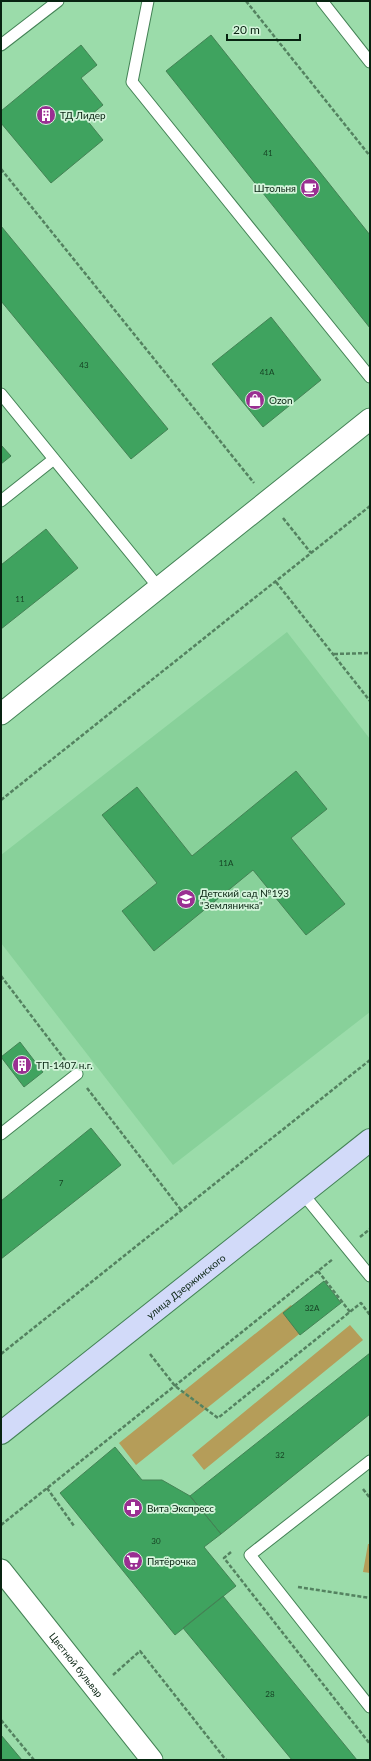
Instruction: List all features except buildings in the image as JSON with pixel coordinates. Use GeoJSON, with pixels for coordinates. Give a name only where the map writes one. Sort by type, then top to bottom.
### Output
{"type":"FeatureCollection","features":[{"type":"Feature","properties":{"kind":"main road","name":"улица Дзержинского"},"geometry":{"type":"LineString","coordinates":[[1,1433],[370,1140]]}},
{"type":"Feature","properties":{"kind":"street"},"geometry":{"type":"LineString","coordinates":[[1,714],[268,500],[369,422]]}},
{"type":"Feature","properties":{"kind":"street","name":"Цветной бульвар"},"geometry":{"type":"LineString","coordinates":[[1,1570],[152,1760]]}},
{"type":"Feature","properties":{"kind":"lane"},"geometry":{"type":"LineString","coordinates":[[1,46],[58,1]]}},
{"type":"Feature","properties":{"kind":"lane"},"geometry":{"type":"LineString","coordinates":[[148,1],[132,82],[370,377]]}},
{"type":"Feature","properties":{"kind":"lane"},"geometry":{"type":"LineString","coordinates":[[322,1],[370,62]]}},
{"type":"Feature","properties":{"kind":"lane"},"geometry":{"type":"LineString","coordinates":[[1,394],[159,588]]}},
{"type":"Feature","properties":{"kind":"lane"},"geometry":{"type":"LineString","coordinates":[[1,501],[54,459]]}},
{"type":"Feature","properties":{"kind":"lane"},"geometry":{"type":"LineString","coordinates":[[1,1134],[76,1074]]}},
{"type":"Feature","properties":{"kind":"lane"},"geometry":{"type":"LineString","coordinates":[[303,1194],[370,1276]]}},
{"type":"Feature","properties":{"kind":"lane"},"geometry":{"type":"LineString","coordinates":[[370,1461],[250,1555],[370,1707]]}},
{"type":"Feature","properties":{"kind":"path"},"geometry":{"type":"LineString","coordinates":[[246,1],[370,156]]}},
{"type":"Feature","properties":{"kind":"path"},"geometry":{"type":"LineString","coordinates":[[1,169],[311,553]]}},
{"type":"Feature","properties":{"kind":"path"},"geometry":{"type":"LineString","coordinates":[[1,800],[370,506]]}},
{"type":"Feature","properties":{"kind":"path"},"geometry":{"type":"LineString","coordinates":[[276,582],[370,701]]}},
{"type":"Feature","properties":{"kind":"path"},"geometry":{"type":"LineString","coordinates":[[333,654],[370,653]]}},
{"type":"Feature","properties":{"kind":"path"},"geometry":{"type":"LineString","coordinates":[[1,976],[181,1210]]}},
{"type":"Feature","properties":{"kind":"path"},"geometry":{"type":"LineString","coordinates":[[1,1354],[370,1060]]}},
{"type":"Feature","properties":{"kind":"path"},"geometry":{"type":"LineString","coordinates":[[1,1525],[370,1229]]}},
{"type":"Feature","properties":{"kind":"path"},"geometry":{"type":"LineString","coordinates":[[318,1271],[350,1312]]}},
{"type":"Feature","properties":{"kind":"path"},"geometry":{"type":"LineString","coordinates":[[150,1354],[175,1386],[218,1418],[361,1303],[370,1315]]}},
{"type":"Feature","properties":{"kind":"path"},"geometry":{"type":"LineString","coordinates":[[48,1488],[74,1526]]}},
{"type":"Feature","properties":{"kind":"path"},"geometry":{"type":"LineString","coordinates":[[241,1579],[370,1598]]}},
{"type":"Feature","properties":{"kind":"path"},"geometry":{"type":"LineString","coordinates":[[96,1689],[140,1651],[226,1760]]}},
{"type":"Feature","properties":{"kind":"path"},"geometry":{"type":"LineString","coordinates":[[1,1720],[34,1760]]}},
{"type":"Feature","properties":{"kind":"shaded area","name":"Детский сад №193 \"Земляничка\""},"geometry":{"type":"Polygon","coordinates":[[[287,632],[370,739],[370,1012],[173,1165],[1,943],[1,855],[287,632]]]}},
{"type":"Feature","properties":{"kind":"shaded area"},"geometry":{"type":"Polygon","coordinates":[[[291,1305],[308,1327],[136,1465],[119,1443],[291,1305]]]}},
{"type":"Feature","properties":{"kind":"shaded area"},"geometry":{"type":"Polygon","coordinates":[[[350,1325],[363,1340],[204,1470],[192,1455],[350,1325]]]}},
{"type":"Feature","properties":{"kind":"shaded area"},"geometry":{"type":"Polygon","coordinates":[[[368,1544],[370,1544],[370,1573],[363,1572],[368,1544]]]}},
{"type":"Feature","properties":{"kind":"place","name":"ТД Лидер"},"geometry":{"type":"Point","coordinates":[46,115]}},
{"type":"Feature","properties":{"kind":"place","name":"Штольня"},"geometry":{"type":"Point","coordinates":[310,188]}},
{"type":"Feature","properties":{"kind":"place","name":"Ozon"},"geometry":{"type":"Point","coordinates":[255,400]}},
{"type":"Feature","properties":{"kind":"place","name":"Детский сад №193 \"Земляничка\""},"geometry":{"type":"Point","coordinates":[186,899]}},
{"type":"Feature","properties":{"kind":"place","name":"ТП-1407 н.г."},"geometry":{"type":"Point","coordinates":[22,1065]}},
{"type":"Feature","properties":{"kind":"place","name":"Вита Экспресс"},"geometry":{"type":"Point","coordinates":[133,1508]}},
{"type":"Feature","properties":{"kind":"place","name":"Пятёрочка"},"geometry":{"type":"Point","coordinates":[133,1561]}}]}
